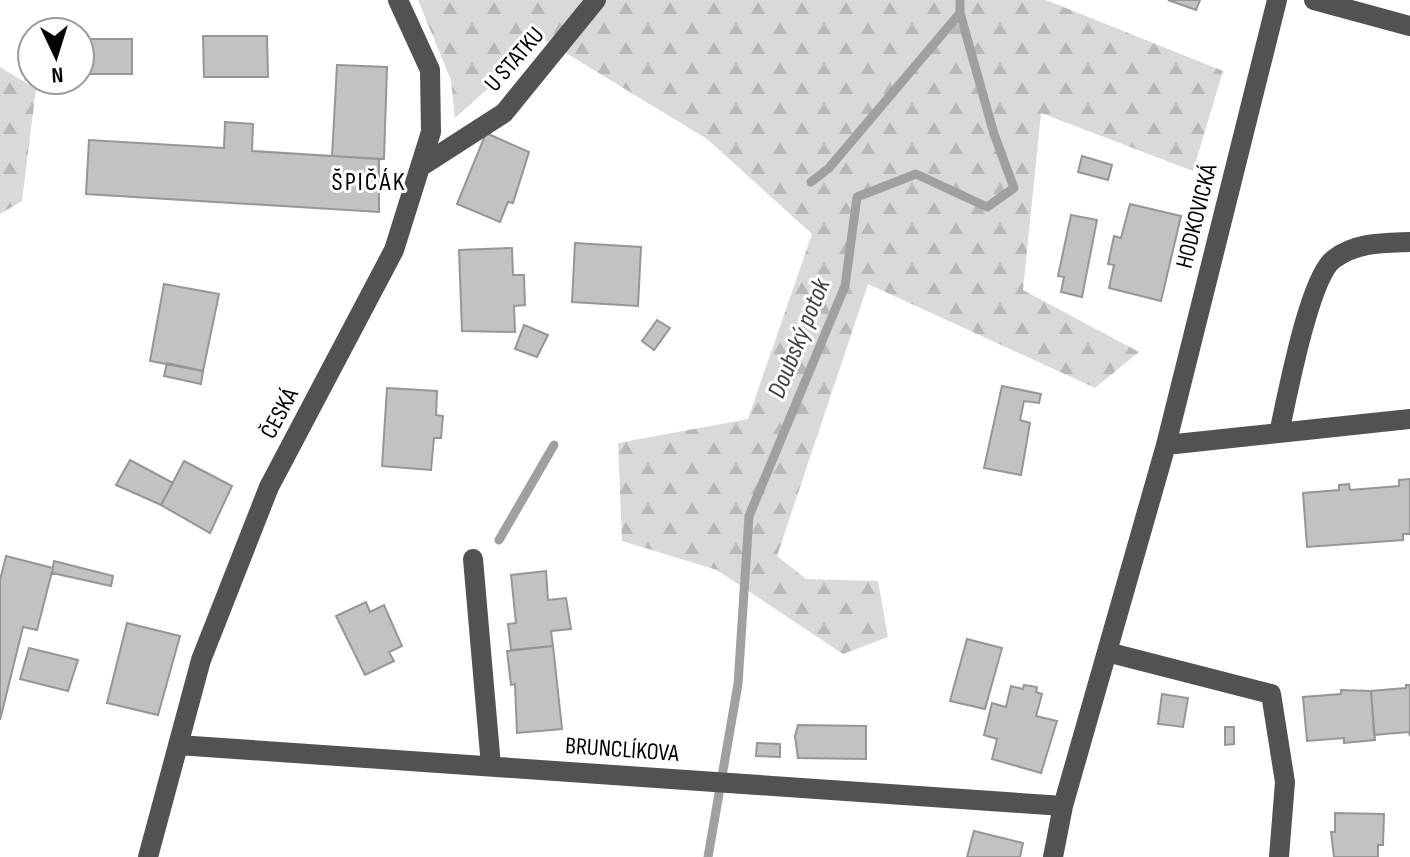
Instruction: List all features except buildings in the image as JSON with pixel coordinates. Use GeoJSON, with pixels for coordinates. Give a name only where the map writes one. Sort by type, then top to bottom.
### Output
{"type":"FeatureCollection","features":[{"type":"Feature","properties":{"kind":"street","name":"ČESKÁ"},"geometry":{"type":"LineString","coordinates":[[148,857],[201,660],[269,487],[394,250],[431,132],[430,70],[398,0]]}},
{"type":"Feature","properties":{"kind":"street","name":"U STATKU"},"geometry":{"type":"LineString","coordinates":[[420,167],[504,113],[596,0]]}},
{"type":"Feature","properties":{"kind":"street","name":"HODKOVICKÁ"},"geometry":{"type":"LineString","coordinates":[[1053,857],[1063,806],[1166,445],[1277,0]]}},
{"type":"Feature","properties":{"kind":"street"},"geometry":{"type":"LineString","coordinates":[[1314,0],[1410,26]]}},
{"type":"Feature","properties":{"kind":"street"},"geometry":{"type":"LineString","coordinates":[[1279,433],[1314,288],[1331,260],[1365,244],[1410,242]]}},
{"type":"Feature","properties":{"kind":"street"},"geometry":{"type":"LineString","coordinates":[[1166,445],[1410,419]]}},
{"type":"Feature","properties":{"kind":"street"},"geometry":{"type":"LineString","coordinates":[[473,559],[491,766]]}},
{"type":"Feature","properties":{"kind":"street"},"geometry":{"type":"LineString","coordinates":[[1107,652],[1271,694],[1285,782],[1279,857]]}},
{"type":"Feature","properties":{"kind":"street","name":"BRUNCLÍKOVA"},"geometry":{"type":"LineString","coordinates":[[178,745],[1063,806]]}},
{"type":"Feature","properties":{"kind":"green space"},"geometry":{"type":"Polygon","coordinates":[[[418,0],[1046,0],[1223,71],[1193,171],[1041,113],[1023,290],[1139,352],[1095,388],[868,284],[777,556],[806,579],[878,581],[888,637],[843,654],[717,570],[622,541],[618,443],[748,419],[812,234],[707,139],[543,39],[455,118],[451,80],[418,0]]]}},
{"type":"Feature","properties":{"kind":"green space"},"geometry":{"type":"Polygon","coordinates":[[[0,67],[16,77],[16,96],[35,96],[22,201],[0,214],[0,67]]]}},
{"type":"Feature","properties":{"kind":"waterway","name":"Doubský potok"},"geometry":{"type":"LineString","coordinates":[[708,857],[738,684],[749,516],[845,286],[857,197],[916,174],[987,207],[1014,188],[994,134],[960,13],[960,0]]}},
{"type":"Feature","properties":{"kind":"waterway"},"geometry":{"type":"LineString","coordinates":[[811,182],[829,168],[960,13]]}},
{"type":"Feature","properties":{"kind":"waterway"},"geometry":{"type":"LineString","coordinates":[[499,540],[554,445]]}},
{"type":"Feature","properties":{"kind":"district","name":"ŠPIČÁK"},"geometry":{"type":"Point","coordinates":[369,181]}}]}
